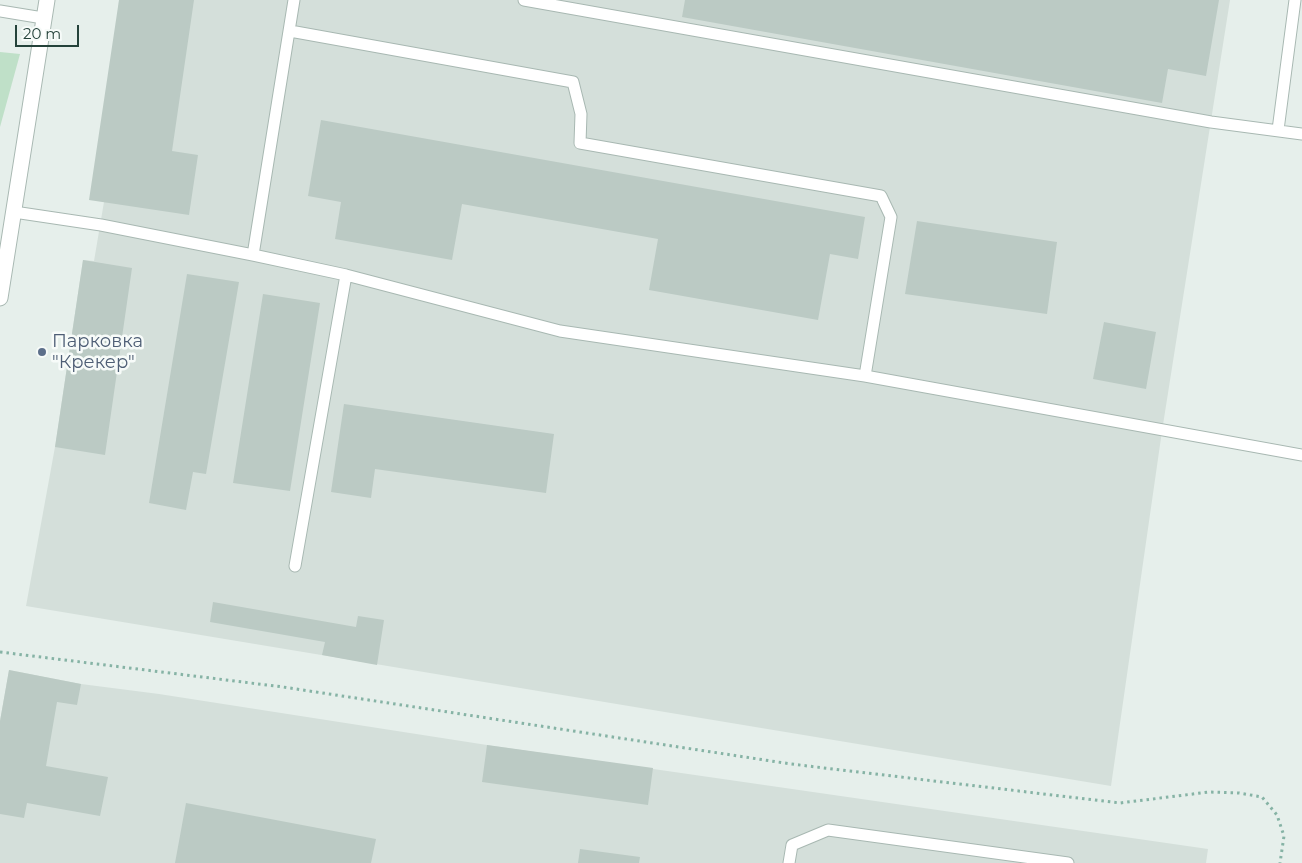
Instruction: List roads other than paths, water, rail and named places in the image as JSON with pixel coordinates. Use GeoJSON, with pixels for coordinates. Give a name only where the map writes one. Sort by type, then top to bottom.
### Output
{"type":"FeatureCollection","features":[{"type":"Feature","properties":{"kind":"street"},"geometry":{"type":"LineString","coordinates":[[0,298],[47,0]]}},
{"type":"Feature","properties":{"kind":"lane"},"geometry":{"type":"LineString","coordinates":[[253,254],[294,0]]}},
{"type":"Feature","properties":{"kind":"lane"},"geometry":{"type":"LineString","coordinates":[[524,0],[1211,122],[1302,134]]}},
{"type":"Feature","properties":{"kind":"lane"},"geometry":{"type":"LineString","coordinates":[[1278,130],[1295,0]]}},
{"type":"Feature","properties":{"kind":"lane"},"geometry":{"type":"LineString","coordinates":[[0,11],[43,18]]}},
{"type":"Feature","properties":{"kind":"lane"},"geometry":{"type":"LineString","coordinates":[[290,31],[573,82],[581,114],[580,143],[881,196],[891,217],[864,376]]}},
{"type":"Feature","properties":{"kind":"lane"},"geometry":{"type":"LineString","coordinates":[[14,212],[100,225],[253,254],[346,275],[560,332],[864,376],[1302,455]]}},
{"type":"Feature","properties":{"kind":"lane"},"geometry":{"type":"LineString","coordinates":[[295,566],[346,275]]}},
{"type":"Feature","properties":{"kind":"lane"},"geometry":{"type":"LineString","coordinates":[[789,863],[792,845],[828,830],[1068,863]]}},
{"type":"Feature","properties":{"kind":"place","name":"Парковка \"Крекер\""},"geometry":{"type":"Point","coordinates":[42,352]}}]}
